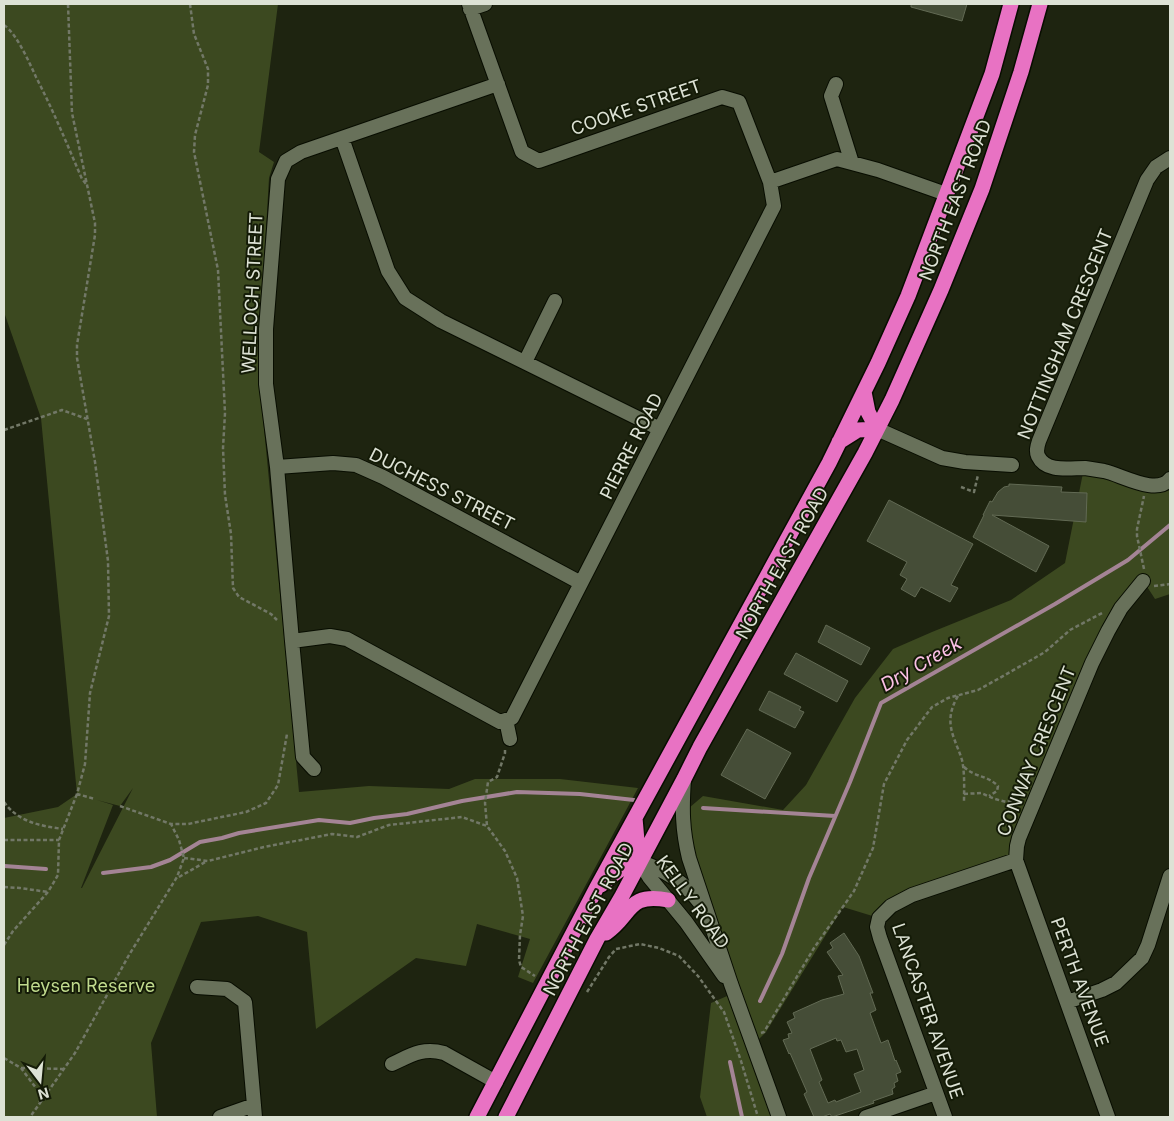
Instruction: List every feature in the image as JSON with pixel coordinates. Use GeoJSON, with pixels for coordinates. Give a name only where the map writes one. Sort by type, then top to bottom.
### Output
{"type":"FeatureCollection","features":[{"type":"Feature","properties":{"kind":"highway","name":"NORTH EAST ROAD"},"geometry":{"type":"LineString","coordinates":[[477,1117],[596,889],[829,463],[878,363],[908,296],[992,74],[1011,4]]}},
{"type":"Feature","properties":{"kind":"highway","name":"NORTH EAST ROAD"},"geometry":{"type":"LineString","coordinates":[[506,1117],[597,939],[622,896],[700,747],[865,453],[892,400],[941,290],[982,188],[1021,72],[1040,4]]}},
{"type":"Feature","properties":{"kind":"highway"},"geometry":{"type":"LineString","coordinates":[[839,442],[858,430],[877,429],[868,412],[864,392]]}},
{"type":"Feature","properties":{"kind":"highway"},"geometry":{"type":"LineString","coordinates":[[596,889],[622,868],[632,863],[640,862],[635,818]]}},
{"type":"Feature","properties":{"kind":"highway"},"geometry":{"type":"LineString","coordinates":[[597,939],[612,929],[637,902],[655,898],[668,900]]}},
{"type":"Feature","properties":{"kind":"street"},"geometry":{"type":"LineString","coordinates":[[470,6],[485,4]]}},
{"type":"Feature","properties":{"kind":"street","name":"COOKE STREET"},"geometry":{"type":"LineString","coordinates":[[470,6],[522,152],[539,161],[722,97],[739,102],[770,182]]}},
{"type":"Feature","properties":{"kind":"street","name":"WELLOCH STREET"},"geometry":{"type":"LineString","coordinates":[[314,768],[303,757],[277,467],[266,384],[266,329],[278,179],[286,161],[301,152],[498,84]]}},
{"type":"Feature","properties":{"kind":"street"},"geometry":{"type":"LineString","coordinates":[[836,84],[831,96],[852,163]]}},
{"type":"Feature","properties":{"kind":"street"},"geometry":{"type":"LineString","coordinates":[[342,138],[388,271],[405,298],[441,320],[660,428]]}},
{"type":"Feature","properties":{"kind":"street"},"geometry":{"type":"LineString","coordinates":[[770,182],[836,158],[878,170],[946,194]]}},
{"type":"Feature","properties":{"kind":"street","name":"NOTTINGHAM CRESCENT"},"geometry":{"type":"LineString","coordinates":[[1147,485],[1104,471],[1084,468],[1048,467],[1043,464],[1037,454],[1037,449],[1046,423],[1147,180],[1156,167],[1170,158]]}},
{"type":"Feature","properties":{"kind":"street","name":"PIERRE ROAD"},"geometry":{"type":"LineString","coordinates":[[506,720],[512,718],[774,206],[770,182]]}},
{"type":"Feature","properties":{"kind":"street"},"geometry":{"type":"LineString","coordinates":[[525,362],[555,300]]}},
{"type":"Feature","properties":{"kind":"street"},"geometry":{"type":"LineString","coordinates":[[877,429],[942,458],[964,462],[1012,465]]}},
{"type":"Feature","properties":{"kind":"street","name":"DUCHESS STREET"},"geometry":{"type":"LineString","coordinates":[[277,467],[333,462],[356,465],[384,477],[581,583]]}},
{"type":"Feature","properties":{"kind":"street"},"geometry":{"type":"LineString","coordinates":[[1147,485],[1161,486],[1170,479]]}},
{"type":"Feature","properties":{"kind":"street","name":"CONWAY CRESCENT"},"geometry":{"type":"LineString","coordinates":[[879,918],[888,908],[912,895],[1016,860],[1019,838],[1092,663],[1121,608],[1144,578]]}},
{"type":"Feature","properties":{"kind":"street"},"geometry":{"type":"LineString","coordinates":[[292,641],[330,636],[347,639],[500,722],[506,720],[510,738]]}},
{"type":"Feature","properties":{"kind":"street","name":"KELLY ROAD"},"geometry":{"type":"LineString","coordinates":[[684,779],[682,814],[684,841],[731,984],[779,1117]]}},
{"type":"Feature","properties":{"kind":"street","name":"PERTH AVENUE"},"geometry":{"type":"LineString","coordinates":[[1016,860],[1108,1117]]}},
{"type":"Feature","properties":{"kind":"street","name":"KELLY ROAD"},"geometry":{"type":"LineString","coordinates":[[640,862],[654,866],[678,881],[691,892],[708,916]]}},
{"type":"Feature","properties":{"kind":"street","name":"KELLY ROAD"},"geometry":{"type":"LineString","coordinates":[[640,862],[648,877],[686,922],[731,984]]}},
{"type":"Feature","properties":{"kind":"street"},"geometry":{"type":"LineString","coordinates":[[1067,1002],[1116,983],[1142,958],[1170,876]]}},
{"type":"Feature","properties":{"kind":"street","name":"LANCASTER AVENUE"},"geometry":{"type":"LineString","coordinates":[[879,918],[877,927],[880,938],[945,1117]]}},
{"type":"Feature","properties":{"kind":"street"},"geometry":{"type":"LineString","coordinates":[[197,987],[227,989],[245,1002],[254,1111],[220,1117]]}},
{"type":"Feature","properties":{"kind":"street"},"geometry":{"type":"LineString","coordinates":[[392,1064],[416,1053],[435,1050],[444,1053],[496,1082]]}},
{"type":"Feature","properties":{"kind":"street"},"geometry":{"type":"LineString","coordinates":[[866,1117],[936,1093]]}},
{"type":"Feature","properties":{"kind":"path"},"geometry":{"type":"LineString","coordinates":[[4,945],[13,931],[48,892],[58,874],[59,840],[77,794],[84,764],[90,694],[109,616],[108,561],[95,462],[76,358],[95,235],[72,114],[68,4]]}},
{"type":"Feature","properties":{"kind":"path"},"geometry":{"type":"LineString","coordinates":[[190,4],[194,34],[208,69],[208,85],[194,135],[194,152],[218,270],[225,413],[223,448],[225,495],[231,534],[233,588],[239,597],[271,614],[278,621]]}},
{"type":"Feature","properties":{"kind":"path"},"geometry":{"type":"LineString","coordinates":[[4,25],[11,31],[27,57],[86,186]]}},
{"type":"Feature","properties":{"kind":"path"},"geometry":{"type":"LineString","coordinates":[[4,430],[62,410],[87,419]]}},
{"type":"Feature","properties":{"kind":"path"},"geometry":{"type":"LineString","coordinates":[[961,487],[974,492],[978,474]]}},
{"type":"Feature","properties":{"kind":"path"},"geometry":{"type":"LineString","coordinates":[[1144,578],[1137,536],[1137,524],[1147,485]]}},
{"type":"Feature","properties":{"kind":"path"},"geometry":{"type":"LineString","coordinates":[[750,1037],[764,1032],[814,948],[854,891],[873,848],[884,784],[907,740],[932,707],[948,698],[978,690],[1005,676],[1045,652],[1070,630],[1106,611]]}},
{"type":"Feature","properties":{"kind":"path"},"geometry":{"type":"LineString","coordinates":[[958,696],[950,714],[954,740],[962,759],[964,803]]}},
{"type":"Feature","properties":{"kind":"path"},"geometry":{"type":"LineString","coordinates":[[120,806],[171,824],[188,824],[246,812],[266,803],[278,784],[288,727]]}},
{"type":"Feature","properties":{"kind":"path"},"geometry":{"type":"LineString","coordinates":[[510,738],[505,744],[505,754],[497,777],[488,782],[485,803],[487,826],[505,851],[518,878],[523,916],[519,960],[521,967],[540,979]]}},
{"type":"Feature","properties":{"kind":"path"},"geometry":{"type":"LineString","coordinates":[[962,766],[978,776],[994,781],[998,786],[997,791],[989,796]]}},
{"type":"Feature","properties":{"kind":"path"},"geometry":{"type":"LineString","coordinates":[[964,794],[981,793],[1006,802],[1036,796]]}},
{"type":"Feature","properties":{"kind":"path"},"geometry":{"type":"LineString","coordinates":[[77,794],[95,799]]}},
{"type":"Feature","properties":{"kind":"path"},"geometry":{"type":"LineString","coordinates":[[4,802],[22,819],[63,830]]}},
{"type":"Feature","properties":{"kind":"path"},"geometry":{"type":"LineString","coordinates":[[178,877],[208,861],[264,847],[332,834],[357,837],[389,825],[462,817],[487,826]]}},
{"type":"Feature","properties":{"kind":"path"},"geometry":{"type":"LineString","coordinates":[[30,1117],[75,1053],[129,956],[178,877],[184,858],[171,824]]}},
{"type":"Feature","properties":{"kind":"path"},"geometry":{"type":"LineString","coordinates":[[4,840],[59,840]]}},
{"type":"Feature","properties":{"kind":"path"},"geometry":{"type":"LineString","coordinates":[[184,858],[208,861]]}},
{"type":"Feature","properties":{"kind":"path"},"geometry":{"type":"LineString","coordinates":[[4,888],[48,892]]}},
{"type":"Feature","properties":{"kind":"path"},"geometry":{"type":"LineString","coordinates":[[582,999],[616,949],[640,944],[679,956],[698,976],[724,1012],[758,1117]]}},
{"type":"Feature","properties":{"kind":"path"},"geometry":{"type":"LineString","coordinates":[[4,1058],[21,1068],[39,1092],[40,1103]]}},
{"type":"Feature","properties":{"kind":"path"},"geometry":{"type":"LineString","coordinates":[[21,1068],[64,1069]]}},
{"type":"Feature","properties":{"kind":"green space","name":"Heysen Reserve"},"geometry":{"type":"Polygon","coordinates":[[[4,4],[278,4],[259,152],[274,162],[269,178],[258,366],[299,792],[369,786],[449,789],[475,779],[560,779],[638,788],[533,983],[518,977],[530,939],[477,924],[466,966],[416,958],[316,1029],[307,932],[258,916],[201,922],[151,1043],[157,1117],[4,1117],[4,818],[58,807],[77,794],[41,418],[4,312],[4,4]],[[133,788],[120,806],[97,800],[113,805],[82,888],[133,788]]]}},
{"type":"Feature","properties":{"kind":"green space"},"geometry":{"type":"Polygon","coordinates":[[[1084,468],[1147,485],[1170,479],[1170,594],[1155,599],[1144,582],[1121,608],[1016,860],[912,895],[879,918],[843,907],[766,1032],[753,1045],[779,1117],[707,1117],[700,1097],[711,1003],[734,993],[682,814],[703,796],[783,810],[806,785],[855,698],[893,649],[1011,600],[1065,563],[1084,468]]]}},
{"type":"Feature","properties":{"kind":"building"},"geometry":{"type":"Polygon","coordinates":[[[911,4],[967,4],[962,21],[911,7],[911,4]]]}},
{"type":"Feature","properties":{"kind":"building"},"geometry":{"type":"Polygon","coordinates":[[[1009,484],[1062,487],[1061,492],[1087,493],[1086,522],[992,515],[1049,546],[1036,572],[973,537],[990,501],[992,502],[998,492],[1004,487],[1009,486],[1009,484]]]}},
{"type":"Feature","properties":{"kind":"building"},"geometry":{"type":"Polygon","coordinates":[[[889,500],[973,544],[951,585],[958,588],[950,602],[921,587],[915,597],[901,589],[907,579],[900,575],[907,562],[867,541],[889,500]]]}},
{"type":"Feature","properties":{"kind":"building"},"geometry":{"type":"Polygon","coordinates":[[[826,625],[870,648],[861,665],[818,642],[826,625]]]}},
{"type":"Feature","properties":{"kind":"building"},"geometry":{"type":"Polygon","coordinates":[[[796,653],[848,681],[837,702],[784,674],[796,653]]]}},
{"type":"Feature","properties":{"kind":"building"},"geometry":{"type":"Polygon","coordinates":[[[769,691],[801,707],[799,710],[804,712],[795,728],[759,710],[769,691]]]}},
{"type":"Feature","properties":{"kind":"building"},"geometry":{"type":"Polygon","coordinates":[[[747,729],[791,753],[765,799],[721,775],[747,729]]]}},
{"type":"Feature","properties":{"kind":"building"},"geometry":{"type":"Polygon","coordinates":[[[844,933],[859,956],[873,993],[870,993],[876,1010],[870,1013],[881,1043],[888,1040],[901,1072],[896,1074],[898,1081],[894,1083],[893,1094],[873,1101],[874,1103],[832,1117],[830,1114],[814,1117],[804,1094],[807,1092],[783,1040],[789,1038],[788,1034],[792,1033],[787,1022],[795,1018],[793,1013],[822,1000],[844,994],[838,976],[843,975],[827,952],[833,948],[830,943],[844,933]],[[836,1038],[810,1049],[822,1080],[819,1082],[828,1103],[835,1100],[836,1102],[861,1092],[854,1074],[864,1070],[857,1049],[846,1052],[841,1040],[837,1041],[836,1038]]]}},
{"type":"Feature","properties":{"kind":"waterway","name":"Dry Creek"},"geometry":{"type":"LineString","coordinates":[[760,1001],[782,954],[809,878],[881,703],[1055,604],[1128,560],[1170,525]]}},
{"type":"Feature","properties":{"kind":"waterway"},"geometry":{"type":"LineString","coordinates":[[103,873],[151,867],[170,860],[200,842],[239,833],[319,820],[350,823],[407,814],[462,801],[517,792],[580,794],[634,800]]}},
{"type":"Feature","properties":{"kind":"waterway"},"geometry":{"type":"LineString","coordinates":[[703,808],[835,816]]}},
{"type":"Feature","properties":{"kind":"waterway"},"geometry":{"type":"LineString","coordinates":[[4,866],[46,869]]}},
{"type":"Feature","properties":{"kind":"waterway","name":"Dry Creek"},"geometry":{"type":"LineString","coordinates":[[730,1062],[742,1117]]}}]}
